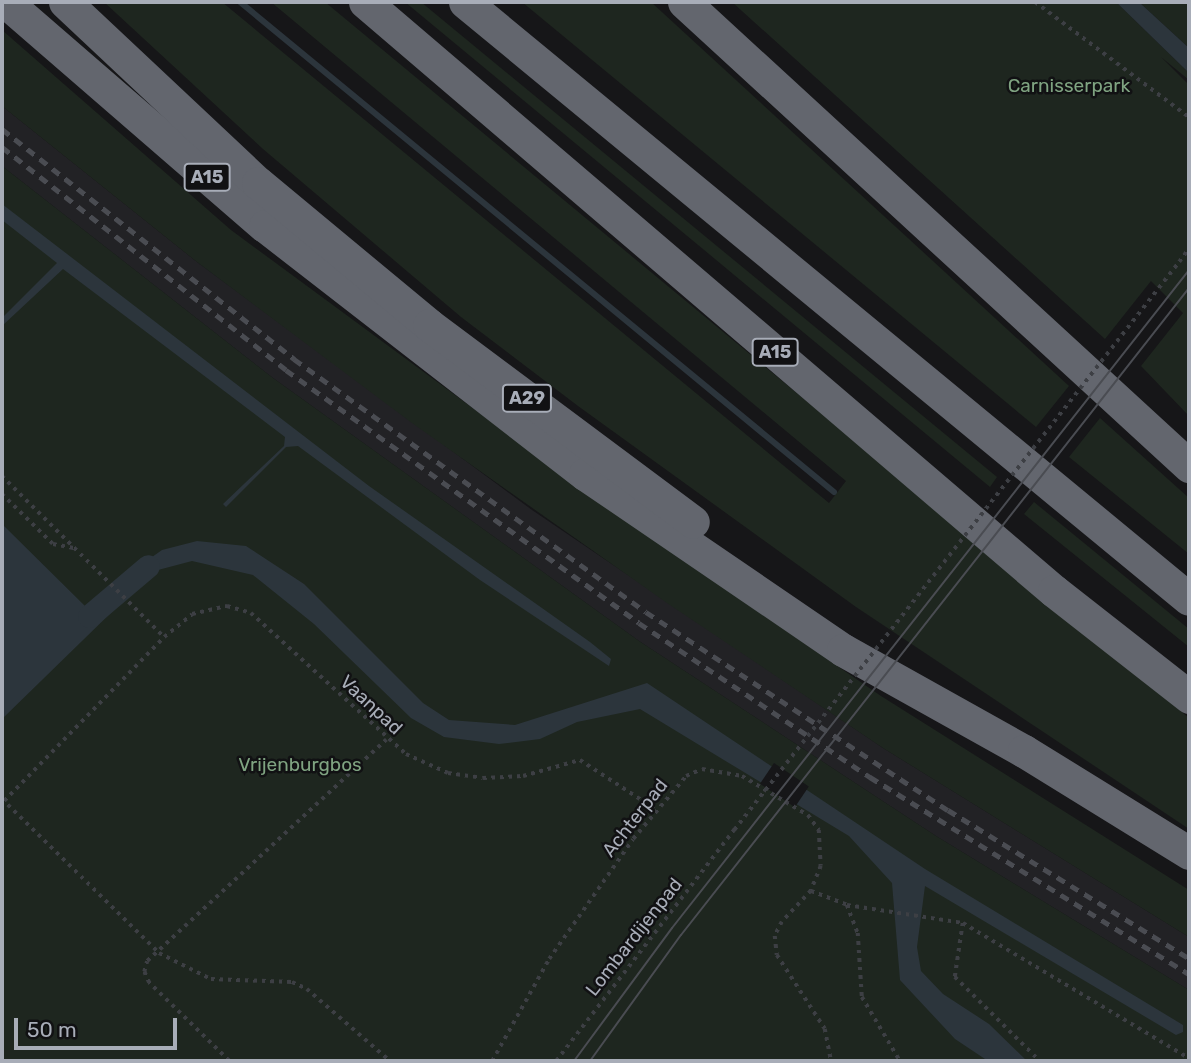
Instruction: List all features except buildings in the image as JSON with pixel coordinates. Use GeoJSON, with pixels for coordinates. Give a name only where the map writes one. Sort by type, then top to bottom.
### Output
{"type":"FeatureCollection","features":[{"type":"Feature","properties":{"kind":"highway","name":"A15"},"geometry":{"type":"LineString","coordinates":[[6,2],[265,226],[585,474],[843,649],[1024,751],[1189,853]]}},
{"type":"Feature","properties":{"kind":"highway","name":"A29"},"geometry":{"type":"LineString","coordinates":[[65,2],[258,183],[429,326],[690,520],[1024,751]]}},
{"type":"Feature","properties":{"kind":"highway","name":"A15"},"geometry":{"type":"LineString","coordinates":[[365,2],[1054,591],[1189,697]]}},
{"type":"Feature","properties":{"kind":"highway"},"geometry":{"type":"LineString","coordinates":[[465,2],[1189,599]]}},
{"type":"Feature","properties":{"kind":"highway"},"geometry":{"type":"LineString","coordinates":[[684,2],[1189,466]]}},
{"type":"Feature","properties":{"kind":"path"},"geometry":{"type":"LineString","coordinates":[[1035,2],[1189,117]]}},
{"type":"Feature","properties":{"kind":"path","name":"Lombardijenpad"},"geometry":{"type":"LineString","coordinates":[[556,1061],[1189,248]]}},
{"type":"Feature","properties":{"kind":"path"},"geometry":{"type":"LineString","coordinates":[[2,476],[164,637]]}},
{"type":"Feature","properties":{"kind":"path"},"geometry":{"type":"LineString","coordinates":[[2,494],[53,544],[74,548]]}},
{"type":"Feature","properties":{"kind":"path","name":"Vaanpad"},"geometry":{"type":"LineString","coordinates":[[390,1061],[307,989],[292,982],[211,979],[159,953],[3,800],[164,637],[192,614],[227,606],[251,613],[279,634],[386,740],[448,774],[483,778],[523,776],[580,760],[657,810]]}},
{"type":"Feature","properties":{"kind":"path"},"geometry":{"type":"LineString","coordinates":[[229,1061],[149,983],[144,972],[147,961],[159,953],[386,740]]}},
{"type":"Feature","properties":{"kind":"path","name":"Achterpad"},"geometry":{"type":"LineString","coordinates":[[492,1061],[549,959],[657,810],[686,776],[702,769],[742,776],[808,815],[819,830],[821,866],[811,891]]}},
{"type":"Feature","properties":{"kind":"path"},"geometry":{"type":"LineString","coordinates":[[831,1061],[816,1011],[777,955],[775,936],[782,922],[811,891],[847,905],[963,923],[1189,1058]]}},
{"type":"Feature","properties":{"kind":"path"},"geometry":{"type":"LineString","coordinates":[[847,905],[858,933],[862,997],[900,1061]]}},
{"type":"Feature","properties":{"kind":"path"},"geometry":{"type":"LineString","coordinates":[[963,923],[955,977],[1040,1061]]}},
{"type":"Feature","properties":{"kind":"shaded area"},"geometry":{"type":"Polygon","coordinates":[[[1116,2],[1139,2],[1189,48],[1189,73],[1116,2]]]}},
{"type":"Feature","properties":{"kind":"shaded area"},"geometry":{"type":"Polygon","coordinates":[[[2,106],[197,262],[532,510],[883,748],[1189,937],[1189,990],[936,836],[639,641],[273,378],[2,166],[2,106]]]}},
{"type":"Feature","properties":{"kind":"shaded area"},"geometry":{"type":"Polygon","coordinates":[[[2,204],[369,486],[590,642],[611,659],[609,666],[480,580],[298,446],[286,447],[226,507],[223,504],[284,446],[285,437],[63,269],[2,326],[2,318],[57,263],[2,220],[2,204]]]}},
{"type":"Feature","properties":{"kind":"shaded area"},"geometry":{"type":"Polygon","coordinates":[[[2,524],[85,606],[107,589],[121,603],[2,719],[2,524]]]}},
{"type":"Feature","properties":{"kind":"shaded area"},"geometry":{"type":"Polygon","coordinates":[[[197,541],[246,546],[304,584],[423,703],[449,720],[515,725],[647,683],[925,869],[1183,1025],[1183,1032],[1176,1035],[925,886],[917,947],[921,971],[943,994],[989,1024],[1027,1061],[988,1061],[955,1039],[900,980],[892,883],[849,836],[640,709],[577,722],[540,739],[499,744],[444,737],[411,718],[314,624],[253,575],[192,561],[158,570],[131,592],[118,581],[162,550],[197,541]]]}},
{"type":"Feature","properties":{"kind":"green space"},"geometry":{"type":"Polygon","coordinates":[[[104,2],[222,2],[829,503],[846,481],[271,2],[325,2],[1189,718],[1189,829],[856,607],[578,406],[461,317],[263,149],[104,2]]]}},
{"type":"Feature","properties":{"kind":"green space"},"geometry":{"type":"Polygon","coordinates":[[[405,2],[421,2],[997,477],[990,487],[405,2]]]}},
{"type":"Feature","properties":{"kind":"green space"},"geometry":{"type":"Polygon","coordinates":[[[522,2],[651,2],[1069,386],[1036,427],[522,2]]]}},
{"type":"Feature","properties":{"kind":"green space","name":"Carnisserpark"},"geometry":{"type":"Polygon","coordinates":[[[732,2],[1116,2],[1189,73],[1189,80],[1161,57],[1189,85],[1189,416],[1141,366],[1183,313],[1151,281],[1105,339],[732,2]]]}},
{"type":"Feature","properties":{"kind":"green space"},"geometry":{"type":"Polygon","coordinates":[[[1139,2],[1189,2],[1189,48],[1139,2]]]}},
{"type":"Feature","properties":{"kind":"green space"},"geometry":{"type":"Polygon","coordinates":[[[2,30],[231,230],[629,523],[881,696],[1189,890],[1189,937],[883,748],[667,603],[412,423],[197,262],[2,106],[2,30]]]}},
{"type":"Feature","properties":{"kind":"green space","name":"Vrijenburgbos"},"geometry":{"type":"Polygon","coordinates":[[[2,166],[273,378],[639,641],[936,836],[1189,990],[1189,1061],[2,1061],[2,166]]]}},
{"type":"Feature","properties":{"kind":"green space"},"geometry":{"type":"Polygon","coordinates":[[[1100,418],[1189,498],[1189,554],[1069,457],[1100,418]]]}},
{"type":"Feature","properties":{"kind":"green space"},"geometry":{"type":"Polygon","coordinates":[[[1034,502],[1189,629],[1189,647],[1024,514],[1034,502]]]}},
{"type":"Feature","properties":{"kind":"pier"},"geometry":{"type":"Polygon","coordinates":[[[774,763],[809,786],[795,807],[760,784],[774,763]]]}},
{"type":"Feature","properties":{"kind":"waterway"},"geometry":{"type":"LineString","coordinates":[[240,2],[834,492]]}},
{"type":"Feature","properties":{"kind":"waterway"},"geometry":{"type":"LineString","coordinates":[[89,616],[148,566]]}},
{"type":"Feature","properties":{"kind":"tram line"},"geometry":{"type":"LineString","coordinates":[[574,1061],[672,928],[1189,270]]}},
{"type":"Feature","properties":{"kind":"tram line"},"geometry":{"type":"LineString","coordinates":[[590,1061],[681,935],[1189,288]]}},
{"type":"Feature","properties":{"kind":"railway"},"geometry":{"type":"LineString","coordinates":[[2,129],[294,359],[646,612],[948,810],[1189,958]]}},
{"type":"Feature","properties":{"kind":"railway"},"geometry":{"type":"LineString","coordinates":[[2,147],[286,370],[639,623],[870,777],[1189,974]]}}]}
